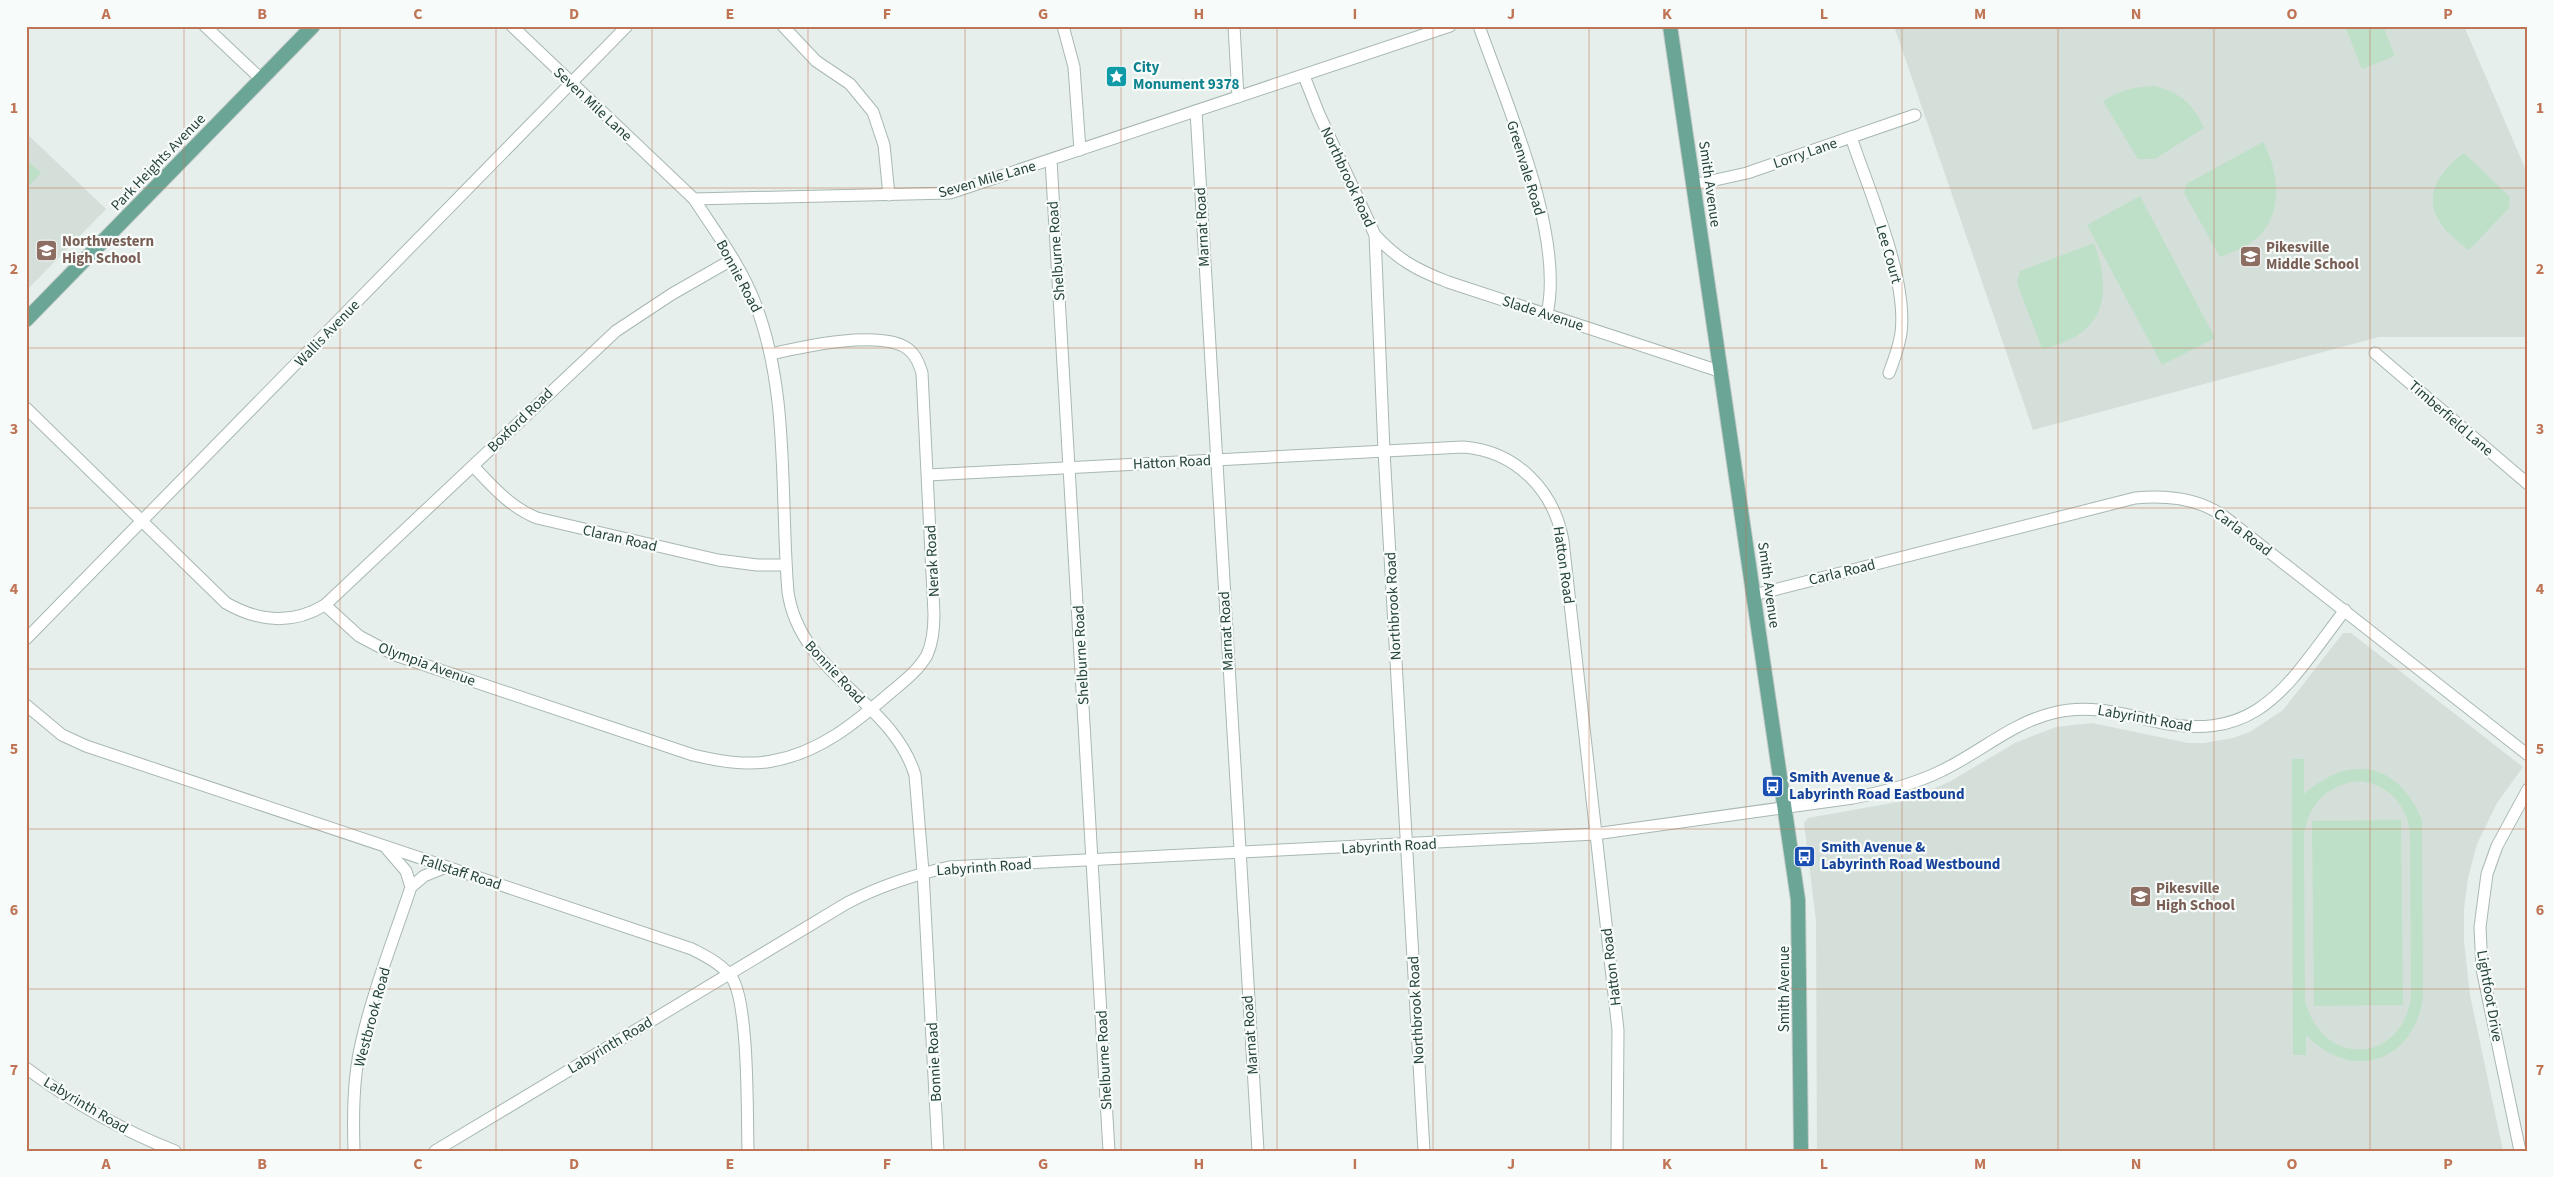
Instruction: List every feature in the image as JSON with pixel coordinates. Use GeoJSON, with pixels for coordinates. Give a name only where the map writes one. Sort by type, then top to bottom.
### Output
{"type":"FeatureCollection","features":[{"type":"Feature","properties":{"kind":"main road","name":"Park Heights Avenue"},"geometry":{"type":"LineString","coordinates":[[26,320],[313,26]]}},
{"type":"Feature","properties":{"kind":"main road","name":"Smith Avenue"},"geometry":{"type":"LineString","coordinates":[[1670,26],[1786,808],[1800,926],[1801,1151]]}},
{"type":"Feature","properties":{"kind":"street"},"geometry":{"type":"LineString","coordinates":[[205,26],[261,79]]}},
{"type":"Feature","properties":{"kind":"street","name":"Seven Mile Lane"},"geometry":{"type":"LineString","coordinates":[[512,26],[694,200],[950,193],[1450,26]]}},
{"type":"Feature","properties":{"kind":"street","name":"Wallis Avenue"},"geometry":{"type":"LineString","coordinates":[[26,639],[143,522],[570,82],[627,26]]}},
{"type":"Feature","properties":{"kind":"street"},"geometry":{"type":"LineString","coordinates":[[783,26],[816,61],[850,84],[873,112],[884,145],[889,196]]}},
{"type":"Feature","properties":{"kind":"street"},"geometry":{"type":"LineString","coordinates":[[1063,26],[1071,50],[1075,74],[1080,150]]}},
{"type":"Feature","properties":{"kind":"street"},"geometry":{"type":"LineString","coordinates":[[1234,26],[1238,97]]}},
{"type":"Feature","properties":{"kind":"street","name":"Greenvale Road"},"geometry":{"type":"LineString","coordinates":[[1479,26],[1537,196],[1550,272],[1550,294],[1547,314]]}},
{"type":"Feature","properties":{"kind":"street","name":"Northbrook Road"},"geometry":{"type":"LineString","coordinates":[[1304,76],[1319,114],[1375,235],[1384,451],[1424,1151]]}},
{"type":"Feature","properties":{"kind":"street","name":"Marnat Road"},"geometry":{"type":"LineString","coordinates":[[1196,111],[1215,460],[1258,1151]]}},
{"type":"Feature","properties":{"kind":"street","name":"Lorry Lane"},"geometry":{"type":"LineString","coordinates":[[1693,184],[1747,172],[1915,115]]}},
{"type":"Feature","properties":{"kind":"street","name":"Lee Court"},"geometry":{"type":"LineString","coordinates":[[1851,137],[1893,262],[1901,299],[1901,332],[1889,374]]}},
{"type":"Feature","properties":{"kind":"street","name":"Shelburne Road"},"geometry":{"type":"LineString","coordinates":[[1051,160],[1109,1151]]}},
{"type":"Feature","properties":{"kind":"street","name":"Bonnie Road"},"geometry":{"type":"LineString","coordinates":[[694,200],[733,259],[755,301],[771,354],[778,408],[785,565],[790,607],[800,633],[817,657],[898,740],[911,762],[915,775],[923,872],[938,1151]]}},
{"type":"Feature","properties":{"kind":"street","name":"Slade Avenue"},"geometry":{"type":"LineString","coordinates":[[1375,235],[1397,257],[1411,267],[1448,282],[1722,372]]}},
{"type":"Feature","properties":{"kind":"street","name":"Boxford Road"},"geometry":{"type":"LineString","coordinates":[[325,605],[616,331],[672,294],[733,259]]}},
{"type":"Feature","properties":{"kind":"street","name":"Nerak Road"},"geometry":{"type":"LineString","coordinates":[[771,354],[823,343],[890,342],[908,349],[914,354],[922,373],[934,614],[932,641],[927,655],[912,674],[870,710]]}},
{"type":"Feature","properties":{"kind":"street","name":"Timberfield Lane"},"geometry":{"type":"LineString","coordinates":[[2375,352],[2528,484]]}},
{"type":"Feature","properties":{"kind":"street"},"geometry":{"type":"LineString","coordinates":[[26,408],[214,593],[239,610],[264,618],[288,619],[313,612],[325,605]]}},
{"type":"Feature","properties":{"kind":"street","name":"Hatton Road"},"geometry":{"type":"LineString","coordinates":[[928,475],[1463,447],[1493,452],[1520,467],[1550,501],[1560,524],[1563,541],[1618,1030],[1617,1151]]}},
{"type":"Feature","properties":{"kind":"street","name":"Claran Road"},"geometry":{"type":"LineString","coordinates":[[473,466],[504,499],[519,511],[537,518],[718,560],[758,565],[785,565]]}},
{"type":"Feature","properties":{"kind":"street","name":"Carla Road"},"geometry":{"type":"LineString","coordinates":[[1754,595],[2125,501],[2150,497],[2183,500],[2215,510],[2528,755]]}},
{"type":"Feature","properties":{"kind":"street","name":"Olympia Avenue"},"geometry":{"type":"LineString","coordinates":[[325,605],[359,636],[395,656],[712,760],[752,763],[786,758],[823,743],[870,710]]}},
{"type":"Feature","properties":{"kind":"street","name":"Labyrinth Road"},"geometry":{"type":"LineString","coordinates":[[435,1151],[847,903],[871,890],[923,872],[949,867],[1239,854],[1595,834],[1853,798],[1916,782],[1940,772],[2026,723],[2052,713],[2070,710],[2109,710],[2183,727],[2216,726],[2237,720],[2257,711],[2284,688],[2345,610]]}},
{"type":"Feature","properties":{"kind":"street","name":"Fallstaff Road"},"geometry":{"type":"LineString","coordinates":[[26,705],[62,735],[86,746],[692,950],[719,964],[728,973],[737,989],[742,1012],[748,1151]]}},
{"type":"Feature","properties":{"kind":"street","name":"Lightfoot Drive"},"geometry":{"type":"LineString","coordinates":[[2520,1151],[2482,969],[2480,927],[2487,874],[2497,846],[2528,789]]}},
{"type":"Feature","properties":{"kind":"street"},"geometry":{"type":"LineString","coordinates":[[385,847],[406,871],[411,887],[424,876],[446,867]]}},
{"type":"Feature","properties":{"kind":"street","name":"Westbrook Road"},"geometry":{"type":"LineString","coordinates":[[354,1151],[354,1099],[361,1044],[411,887]]}},
{"type":"Feature","properties":{"kind":"street","name":"Labyrinth Road"},"geometry":{"type":"LineString","coordinates":[[26,1068],[92,1112],[142,1138],[175,1151]]}},
{"type":"Feature","properties":{"kind":"shaded area","name":"Pikesville Middle School"},"geometry":{"type":"Polygon","coordinates":[[[1894,26],[2464,26],[2528,175],[2528,337],[2379,337],[2033,430],[1894,26]]]}},
{"type":"Feature","properties":{"kind":"shaded area","name":"Northwestern High School"},"geometry":{"type":"Polygon","coordinates":[[[26,133],[106,209],[26,291],[26,133]]]}},
{"type":"Feature","properties":{"kind":"shaded area","name":"Pikesville High School"},"geometry":{"type":"Polygon","coordinates":[[[2343,633],[2351,633],[2523,767],[2497,803],[2477,844],[2468,878],[2464,909],[2464,941],[2470,995],[2503,1151],[1817,1151],[1816,921],[1804,823],[1808,818],[1903,801],[1949,782],[2015,743],[2056,727],[2092,723],[2188,743],[2204,743],[2233,738],[2250,732],[2283,710],[2343,633]]]}},
{"type":"Feature","properties":{"kind":"green space"},"geometry":{"type":"Polygon","coordinates":[[[2345,26],[2383,26],[2395,56],[2362,69],[2345,26]]]}},
{"type":"Feature","properties":{"kind":"green space"},"geometry":{"type":"Polygon","coordinates":[[[2155,86],[2172,92],[2185,101],[2195,112],[2204,128],[2155,159],[2138,159],[2103,101],[2115,94],[2128,90],[2155,86]]]}},
{"type":"Feature","properties":{"kind":"green space"},"geometry":{"type":"Polygon","coordinates":[[[2263,142],[2273,166],[2275,178],[2275,204],[2272,216],[2266,227],[2254,241],[2220,257],[2184,193],[2186,184],[2263,142]]]}},
{"type":"Feature","properties":{"kind":"green space"},"geometry":{"type":"Polygon","coordinates":[[[2464,153],[2510,197],[2509,208],[2469,250],[2443,227],[2436,215],[2433,203],[2434,190],[2439,178],[2464,153]]]}},
{"type":"Feature","properties":{"kind":"green space"},"geometry":{"type":"Polygon","coordinates":[[[26,159],[41,173],[26,189],[26,159]]]}},
{"type":"Feature","properties":{"kind":"green space"},"geometry":{"type":"Polygon","coordinates":[[[2140,196],[2215,338],[2162,365],[2087,225],[2140,196]]]}},
{"type":"Feature","properties":{"kind":"green space"},"geometry":{"type":"Polygon","coordinates":[[[2094,243],[2103,281],[2102,297],[2098,311],[2091,324],[2079,335],[2063,343],[2042,349],[2017,283],[2020,271],[2094,243]]]}},
{"type":"Feature","properties":{"kind":"green space"},"geometry":{"type":"Polygon","coordinates":[[[2292,759],[2304,759],[2304,794],[2321,781],[2338,773],[2355,769],[2371,770],[2386,775],[2399,785],[2412,800],[2422,820],[2423,997],[2417,1020],[2407,1037],[2394,1050],[2378,1058],[2360,1061],[2342,1058],[2324,1050],[2306,1035],[2306,1055],[2293,1055],[2292,759]],[[2360,781],[2338,786],[2322,797],[2310,813],[2304,834],[2305,1000],[2314,1022],[2327,1038],[2343,1047],[2361,1050],[2378,1046],[2393,1036],[2405,1019],[2411,997],[2409,825],[2406,815],[2396,799],[2380,787],[2360,781]]]}},
{"type":"Feature","properties":{"kind":"green space"},"geometry":{"type":"Polygon","coordinates":[[[2401,820],[2403,1005],[2314,1006],[2312,821],[2401,820]]]}},
{"type":"Feature","properties":{"kind":"place","name":"City Monument 9378"},"geometry":{"type":"Point","coordinates":[1117,76]}},
{"type":"Feature","properties":{"kind":"place","name":"Northwestern High School"},"geometry":{"type":"Point","coordinates":[46,250]}},
{"type":"Feature","properties":{"kind":"place","name":"Pikesville Middle School"},"geometry":{"type":"Point","coordinates":[2250,256]}},
{"type":"Feature","properties":{"kind":"place","name":"Smith Avenue & Labyrinth Road Eastbound"},"geometry":{"type":"Point","coordinates":[1773,786]}},
{"type":"Feature","properties":{"kind":"place","name":"Smith Avenue & Labyrinth Road Westbound"},"geometry":{"type":"Point","coordinates":[1805,856]}},
{"type":"Feature","properties":{"kind":"place","name":"Pikesville High School"},"geometry":{"type":"Point","coordinates":[2140,897]}}]}
